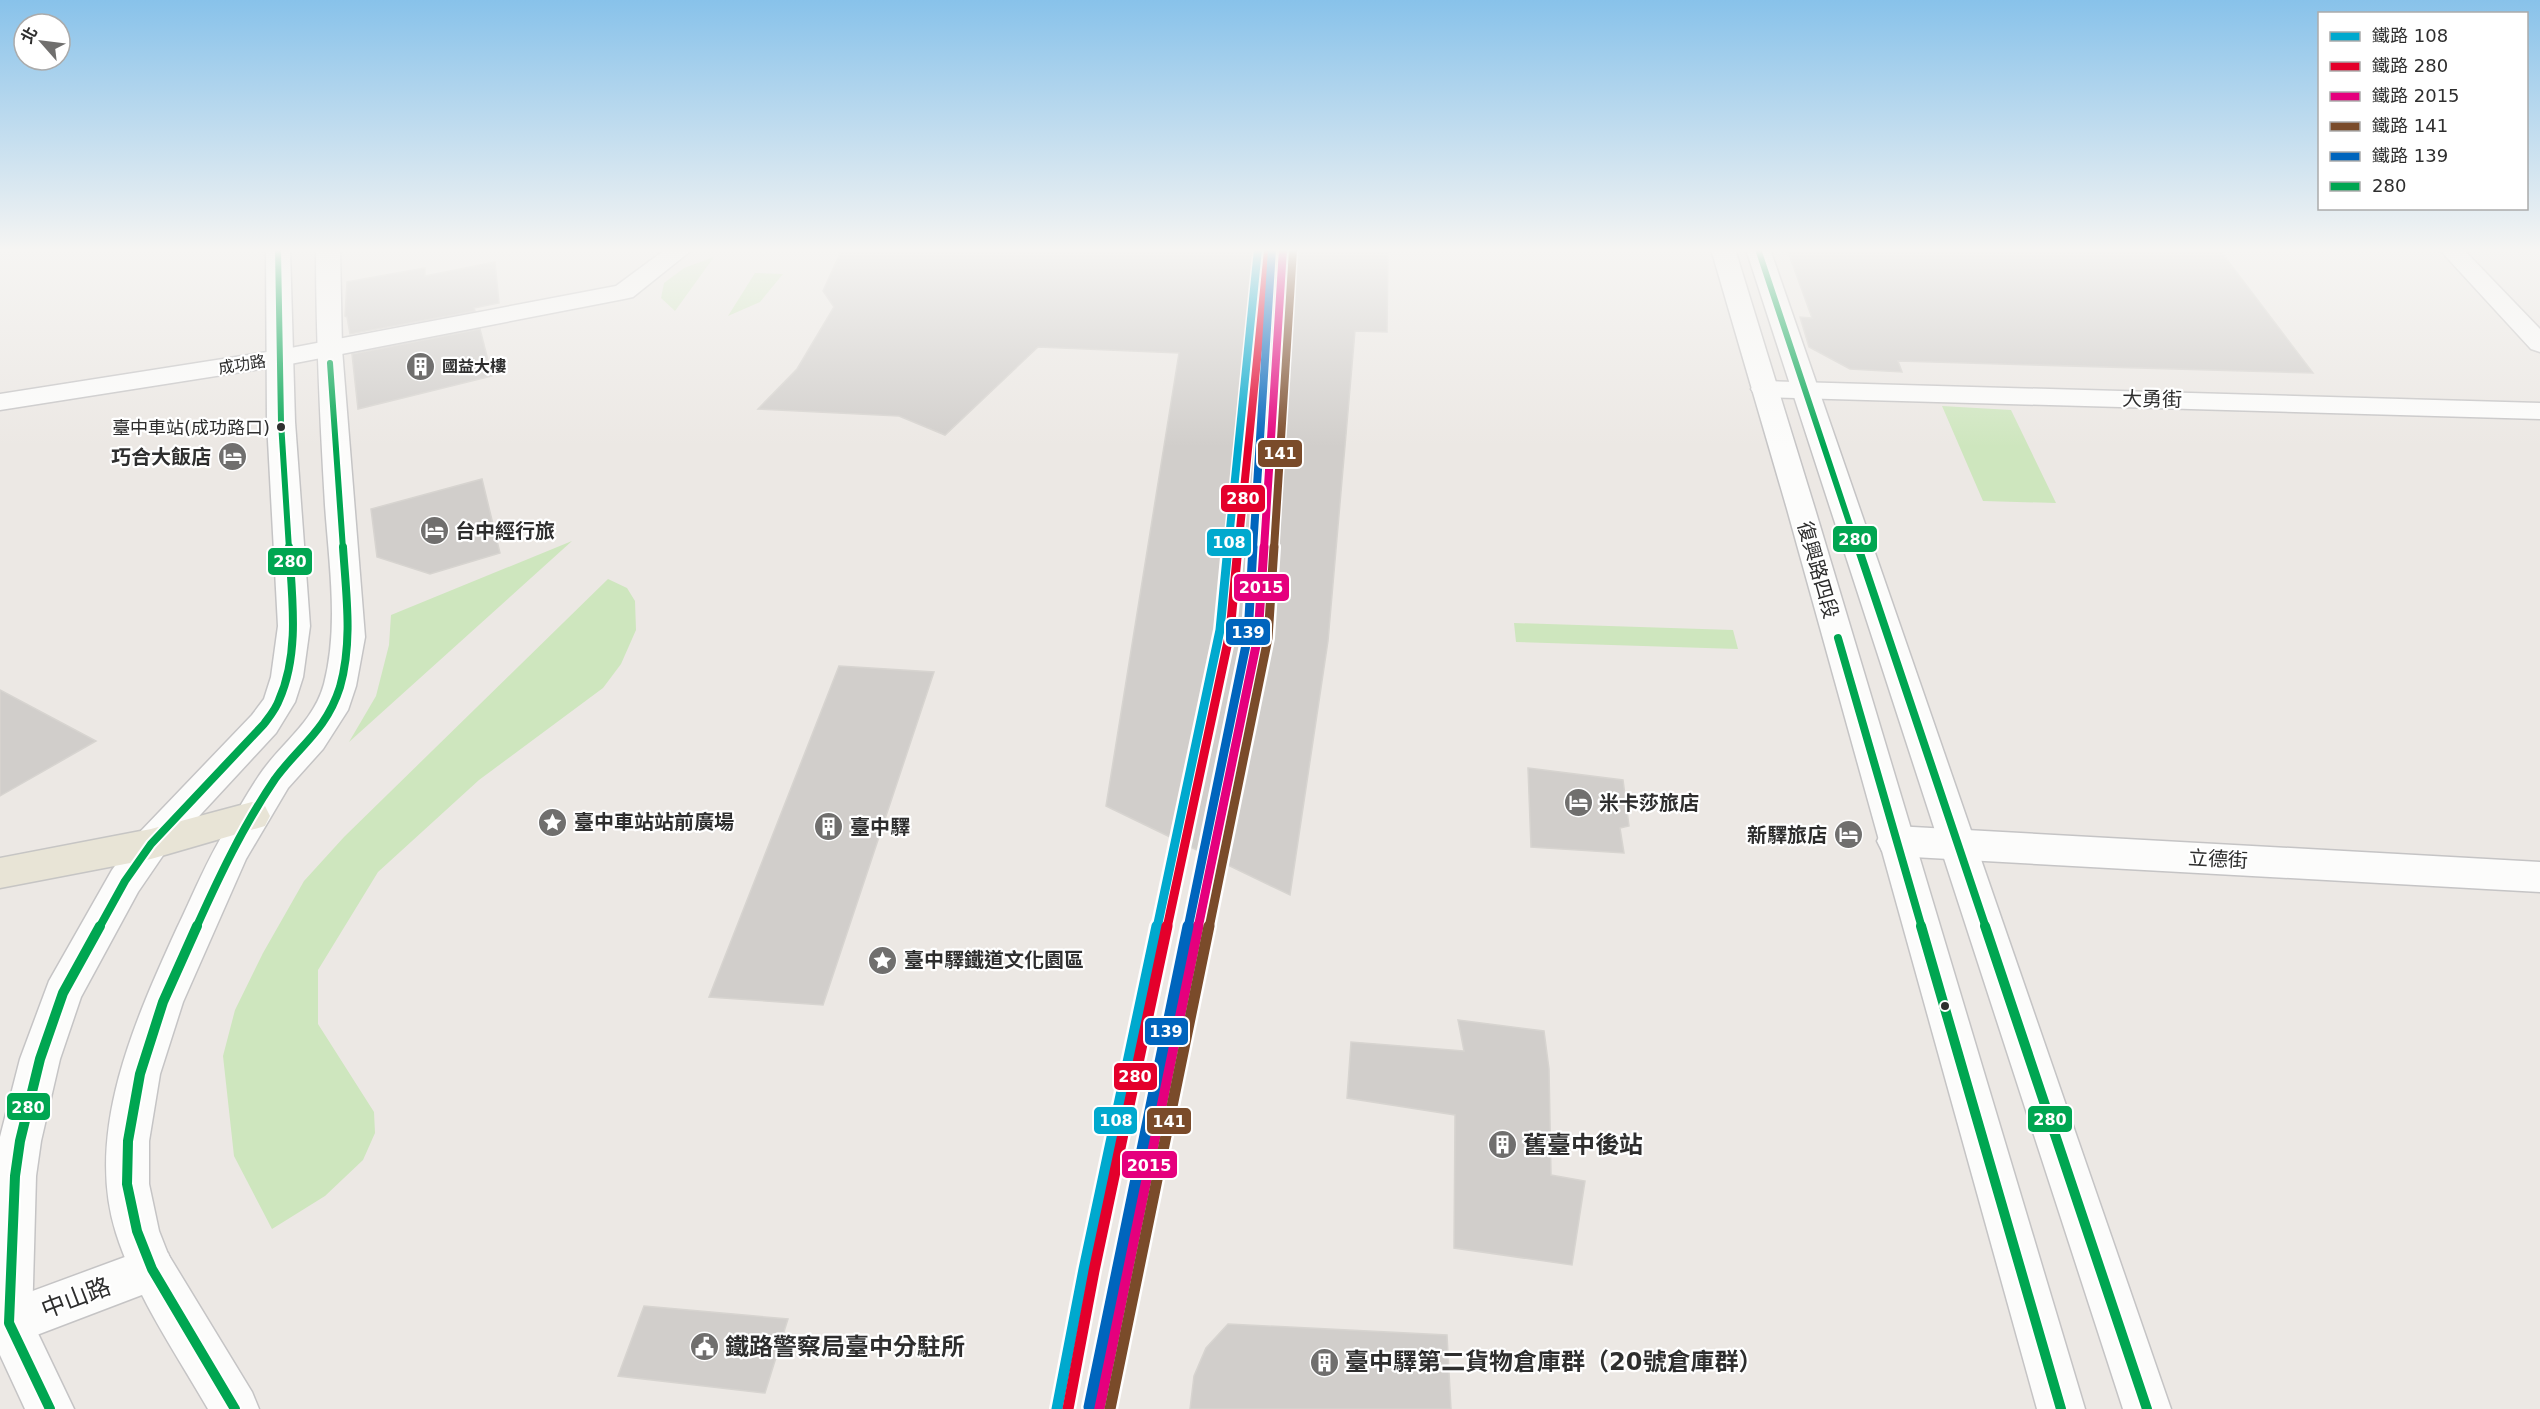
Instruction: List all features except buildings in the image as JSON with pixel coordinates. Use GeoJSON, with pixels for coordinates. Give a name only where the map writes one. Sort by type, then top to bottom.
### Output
{"type":"FeatureCollection","features":[{"type":"Feature","properties":{"kind":"main road"},"geometry":{"type":"LineString","coordinates":[[50,1409],[4,1325],[15,1176],[20,1141],[40,1059],[63,993],[125,881],[151,844],[264,724],[279,702],[287,677],[294,626],[285,508],[279,315]]}},
{"type":"Feature","properties":{"kind":"main road"},"geometry":{"type":"LineString","coordinates":[[235,1409],[152,1269],[137,1231],[127,1184],[128,1141],[140,1074],[163,1002],[230,853],[276,778],[311,740],[331,710],[340,686],[349,637],[329,349],[329,315]]}},
{"type":"Feature","properties":{"kind":"main road","name":"成功路"},"geometry":{"type":"LineString","coordinates":[[0,402],[280,358],[506,315]]}},
{"type":"Feature","properties":{"kind":"main road","name":"復興路四段"},"geometry":{"type":"LineString","coordinates":[[1742,315],[1801,509],[1895,841],[2061,1409]]}},
{"type":"Feature","properties":{"kind":"main road"},"geometry":{"type":"LineString","coordinates":[[1781,315],[2147,1409]]}},
{"type":"Feature","properties":{"kind":"main road"},"geometry":{"type":"LineString","coordinates":[[2512,315],[2540,344]]}},
{"type":"Feature","properties":{"kind":"main road","name":"大勇街"},"geometry":{"type":"LineString","coordinates":[[1764,389],[1807,392],[2254,401],[2540,411]]}},
{"type":"Feature","properties":{"kind":"main road"},"geometry":{"type":"LineString","coordinates":[[0,873],[151,844],[252,816]]}},
{"type":"Feature","properties":{"kind":"main road","name":"立德街"},"geometry":{"type":"LineString","coordinates":[[1895,841],[2540,877]]}},
{"type":"Feature","properties":{"kind":"main road","name":"中山路"},"geometry":{"type":"LineString","coordinates":[[4,1325],[152,1269]]}},
{"type":"Feature","properties":{"kind":"green space"},"geometry":{"type":"Polygon","coordinates":[[[1942,406],[2011,410],[2056,503],[1983,501],[1942,406]]]}},
{"type":"Feature","properties":{"kind":"green space"},"geometry":{"type":"Polygon","coordinates":[[[572,541],[349,742],[376,696],[389,645],[391,615],[572,541]]]}},
{"type":"Feature","properties":{"kind":"green space"},"geometry":{"type":"Polygon","coordinates":[[[608,579],[627,588],[635,601],[636,630],[621,664],[603,688],[479,780],[378,872],[318,970],[318,1024],[374,1112],[375,1133],[363,1160],[325,1196],[272,1229],[234,1156],[223,1056],[235,1010],[263,953],[304,881],[344,837],[608,579]]]}},
{"type":"Feature","properties":{"kind":"green space"},"geometry":{"type":"Polygon","coordinates":[[[1514,623],[1733,630],[1738,649],[1516,642],[1514,623]]]}},
{"type":"Feature","properties":{"kind":"rail line","name":"108"},"geometry":{"type":"LineString","coordinates":[[1057,1409],[1084,1269],[1220,630],[1251,315]]}},
{"type":"Feature","properties":{"kind":"rail line","name":"280"},"geometry":{"type":"LineString","coordinates":[[1068,1409],[1094,1271],[1230,632],[1262,315]]}},
{"type":"Feature","properties":{"kind":"rail line","name":"139"},"geometry":{"type":"LineString","coordinates":[[1089,1407],[1248,635],[1268,315]]}},
{"type":"Feature","properties":{"kind":"rail line","name":"2015"},"geometry":{"type":"LineString","coordinates":[[1099,1409],[1258,636],[1279,315]]}},
{"type":"Feature","properties":{"kind":"rail line","name":"141"},"geometry":{"type":"LineString","coordinates":[[1110,1409],[1268,638],[1289,315]]}},
{"type":"Feature","properties":{"kind":"transit line","name":"280"},"geometry":{"type":"LineString","coordinates":[[50,1409],[9,1323],[15,1176],[20,1141],[40,1059],[63,993],[125,881],[151,844],[264,724],[279,702],[287,677],[294,626],[281,422],[279,315]]}},
{"type":"Feature","properties":{"kind":"transit line","name":"280"},"geometry":{"type":"LineString","coordinates":[[1780,315],[2147,1409]]}},
{"type":"Feature","properties":{"kind":"transit line","name":"280"},"geometry":{"type":"LineString","coordinates":[[235,1409],[152,1269],[137,1231],[127,1184],[128,1141],[140,1074],[163,1002],[230,853],[276,778],[311,740],[331,710],[340,686],[349,637],[330,363]]}},
{"type":"Feature","properties":{"kind":"transit line","name":"280"},"geometry":{"type":"LineString","coordinates":[[1838,638],[2061,1409]]}},
{"type":"Feature","properties":{"kind":"place","name":"國益大樓"},"geometry":{"type":"Point","coordinates":[421,366]}},
{"type":"Feature","properties":{"kind":"place","name":"臺中車站(成功路口)"},"geometry":{"type":"Point","coordinates":[281,427]}},
{"type":"Feature","properties":{"kind":"place","name":"巧合大飯店"},"geometry":{"type":"Point","coordinates":[232,457]}},
{"type":"Feature","properties":{"kind":"place","name":"台中經行旅"},"geometry":{"type":"Point","coordinates":[434,531]}},
{"type":"Feature","properties":{"kind":"place","name":"米卡莎旅店"},"geometry":{"type":"Point","coordinates":[1578,803]}},
{"type":"Feature","properties":{"kind":"place","name":"臺中車站站前廣場"},"geometry":{"type":"Point","coordinates":[553,822]}},
{"type":"Feature","properties":{"kind":"place","name":"臺中驛"},"geometry":{"type":"Point","coordinates":[829,827]}},
{"type":"Feature","properties":{"kind":"place","name":"新驛旅店"},"geometry":{"type":"Point","coordinates":[1848,835]}},
{"type":"Feature","properties":{"kind":"place","name":"臺中驛鐵道文化園區"},"geometry":{"type":"Point","coordinates":[883,960]}},
{"type":"Feature","properties":{"kind":"place","name":"舊臺中後站"},"geometry":{"type":"Point","coordinates":[1502,1145]}},
{"type":"Feature","properties":{"kind":"place","name":"鐵路警察局臺中分駐所"},"geometry":{"type":"Point","coordinates":[704,1347]}},
{"type":"Feature","properties":{"kind":"place","name":"臺中驛第二貨物倉庫群（20號倉庫群）"},"geometry":{"type":"Point","coordinates":[1324,1362]}}]}
